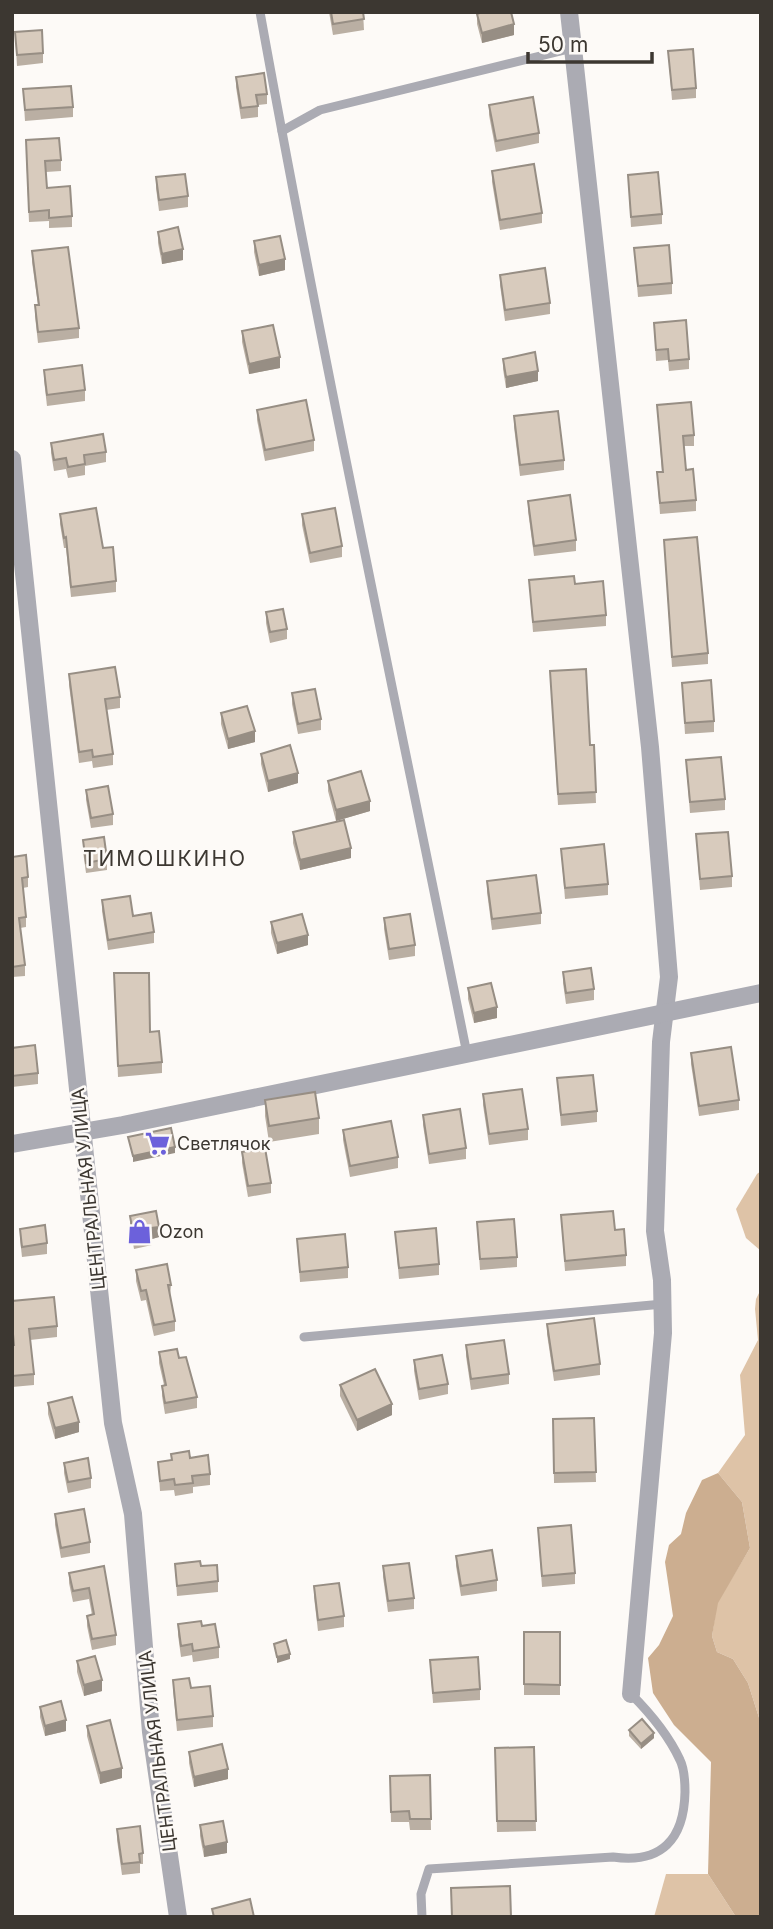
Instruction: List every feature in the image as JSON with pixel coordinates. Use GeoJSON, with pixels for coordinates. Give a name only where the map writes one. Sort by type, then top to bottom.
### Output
{"type":"FeatureCollection","features":[{"type":"Feature","properties":{"kind":"street"},"geometry":{"type":"LineString","coordinates":[[569,12],[650,747],[668,976],[661,1042],[655,1231],[663,1280],[663,1333],[631,1694]]}},
{"type":"Feature","properties":{"kind":"street","name":"ЦЕНТРАЛЬНАЯ УЛИЦА"},"geometry":{"type":"LineString","coordinates":[[12,459],[113,1423],[133,1514],[152,1732],[178,1917]]}},
{"type":"Feature","properties":{"kind":"street"},"geometry":{"type":"LineString","coordinates":[[12,1144],[81,1133],[761,993]]}},
{"type":"Feature","properties":{"kind":"lane"},"geometry":{"type":"LineString","coordinates":[[260,12],[328,375],[353,485],[467,1054]]}},
{"type":"Feature","properties":{"kind":"lane"},"geometry":{"type":"LineString","coordinates":[[282,131],[320,110],[573,48]]}},
{"type":"Feature","properties":{"kind":"lane"},"geometry":{"type":"LineString","coordinates":[[304,1337],[663,1304]]}},
{"type":"Feature","properties":{"kind":"lane"},"geometry":{"type":"LineString","coordinates":[[422,1917],[421,1894],[429,1869],[613,1857],[633,1860],[651,1856],[667,1845],[678,1829],[684,1812],[682,1762],[657,1721],[631,1694]]}},
{"type":"Feature","properties":{"kind":"shaded area"},"geometry":{"type":"Polygon","coordinates":[[[761,1171],[761,1251],[746,1238],[736,1209],[761,1171]]]}},
{"type":"Feature","properties":{"kind":"shaded area"},"geometry":{"type":"Polygon","coordinates":[[[761,1289],[761,1724],[748,1683],[733,1659],[717,1652],[712,1636],[717,1603],[750,1548],[742,1502],[718,1473],[745,1435],[740,1375],[758,1340],[755,1309],[761,1289]]]}},
{"type":"Feature","properties":{"kind":"shaded area"},"geometry":{"type":"Polygon","coordinates":[[[718,1473],[742,1502],[750,1548],[718,1603],[712,1636],[717,1652],[733,1659],[748,1683],[761,1724],[761,1917],[736,1917],[708,1874],[711,1762],[674,1725],[653,1693],[648,1658],[659,1645],[673,1616],[665,1562],[669,1545],[681,1534],[686,1513],[702,1480],[718,1473]]]}},
{"type":"Feature","properties":{"kind":"shaded area"},"geometry":{"type":"Polygon","coordinates":[[[666,1874],[708,1874],[736,1917],[654,1917],[666,1874]]]}},
{"type":"Feature","properties":{"kind":"building"},"geometry":{"type":"Polygon","coordinates":[[[331,12],[363,12],[364,19],[333,24],[331,12]]]}},
{"type":"Feature","properties":{"kind":"building"},"geometry":{"type":"Polygon","coordinates":[[[511,12],[514,24],[482,33],[477,14],[511,12]]]}},
{"type":"Feature","properties":{"kind":"building"},"geometry":{"type":"Polygon","coordinates":[[[42,30],[43,53],[17,55],[15,32],[42,30]]]}},
{"type":"Feature","properties":{"kind":"building"},"geometry":{"type":"Polygon","coordinates":[[[693,49],[696,88],[672,90],[668,51],[693,49]]]}},
{"type":"Feature","properties":{"kind":"building"},"geometry":{"type":"Polygon","coordinates":[[[264,73],[267,94],[256,95],[258,106],[241,108],[236,77],[264,73]]]}},
{"type":"Feature","properties":{"kind":"building"},"geometry":{"type":"Polygon","coordinates":[[[71,86],[73,107],[25,110],[23,89],[71,86]]]}},
{"type":"Feature","properties":{"kind":"building"},"geometry":{"type":"Polygon","coordinates":[[[533,97],[539,133],[496,141],[489,105],[533,97]]]}},
{"type":"Feature","properties":{"kind":"building"},"geometry":{"type":"Polygon","coordinates":[[[59,138],[61,160],[45,161],[47,188],[70,186],[72,216],[49,218],[49,210],[29,212],[26,140],[59,138]]]}},
{"type":"Feature","properties":{"kind":"building"},"geometry":{"type":"Polygon","coordinates":[[[534,164],[542,213],[500,220],[492,171],[534,164]]]}},
{"type":"Feature","properties":{"kind":"building"},"geometry":{"type":"Polygon","coordinates":[[[658,172],[662,214],[631,217],[628,175],[658,172]]]}},
{"type":"Feature","properties":{"kind":"building"},"geometry":{"type":"Polygon","coordinates":[[[185,174],[188,196],[159,200],[156,177],[185,174]]]}},
{"type":"Feature","properties":{"kind":"building"},"geometry":{"type":"Polygon","coordinates":[[[178,227],[183,249],[162,254],[158,232],[178,227]]]}},
{"type":"Feature","properties":{"kind":"building"},"geometry":{"type":"Polygon","coordinates":[[[280,236],[285,259],[259,265],[254,241],[280,236]]]}},
{"type":"Feature","properties":{"kind":"building"},"geometry":{"type":"Polygon","coordinates":[[[669,245],[672,283],[638,286],[634,248],[669,245]]]}},
{"type":"Feature","properties":{"kind":"building"},"geometry":{"type":"Polygon","coordinates":[[[68,247],[79,328],[38,332],[35,305],[39,305],[32,251],[68,247]]]}},
{"type":"Feature","properties":{"kind":"building"},"geometry":{"type":"Polygon","coordinates":[[[545,268],[550,303],[505,310],[500,275],[545,268]]]}},
{"type":"Feature","properties":{"kind":"building"},"geometry":{"type":"Polygon","coordinates":[[[686,320],[689,359],[669,361],[668,349],[656,350],[654,323],[686,320]]]}},
{"type":"Feature","properties":{"kind":"building"},"geometry":{"type":"Polygon","coordinates":[[[273,325],[280,357],[249,364],[242,331],[273,325]]]}},
{"type":"Feature","properties":{"kind":"building"},"geometry":{"type":"Polygon","coordinates":[[[535,352],[538,371],[506,377],[503,359],[535,352]]]}},
{"type":"Feature","properties":{"kind":"building"},"geometry":{"type":"Polygon","coordinates":[[[82,365],[85,390],[47,395],[44,370],[82,365]]]}},
{"type":"Feature","properties":{"kind":"building"},"geometry":{"type":"Polygon","coordinates":[[[306,400],[314,440],[265,450],[257,410],[306,400]]]}},
{"type":"Feature","properties":{"kind":"building"},"geometry":{"type":"Polygon","coordinates":[[[691,402],[694,435],[683,436],[686,470],[693,469],[696,500],[660,503],[657,472],[663,472],[657,405],[691,402]]]}},
{"type":"Feature","properties":{"kind":"building"},"geometry":{"type":"Polygon","coordinates":[[[558,411],[564,460],[520,465],[514,416],[558,411]]]}},
{"type":"Feature","properties":{"kind":"building"},"geometry":{"type":"Polygon","coordinates":[[[103,434],[106,452],[84,455],[85,464],[68,467],[66,458],[54,460],[51,443],[103,434]]]}},
{"type":"Feature","properties":{"kind":"building"},"geometry":{"type":"Polygon","coordinates":[[[570,495],[576,540],[534,546],[528,501],[570,495]]]}},
{"type":"Feature","properties":{"kind":"building"},"geometry":{"type":"Polygon","coordinates":[[[96,508],[103,548],[113,547],[116,581],[71,587],[66,537],[64,538],[60,514],[96,508]]]}},
{"type":"Feature","properties":{"kind":"building"},"geometry":{"type":"Polygon","coordinates":[[[335,508],[342,546],[310,553],[302,514],[335,508]]]}},
{"type":"Feature","properties":{"kind":"building"},"geometry":{"type":"Polygon","coordinates":[[[697,537],[708,653],[672,657],[664,540],[697,537]]]}},
{"type":"Feature","properties":{"kind":"building"},"geometry":{"type":"Polygon","coordinates":[[[574,576],[575,584],[603,581],[606,615],[533,622],[529,580],[574,576]]]}},
{"type":"Feature","properties":{"kind":"building"},"geometry":{"type":"Polygon","coordinates":[[[283,609],[287,629],[270,632],[266,612],[283,609]]]}},
{"type":"Feature","properties":{"kind":"building"},"geometry":{"type":"Polygon","coordinates":[[[115,667],[120,697],[105,699],[113,754],[93,757],[92,750],[79,752],[69,674],[115,667]]]}},
{"type":"Feature","properties":{"kind":"building"},"geometry":{"type":"Polygon","coordinates":[[[586,669],[590,745],[594,745],[596,792],[558,794],[550,671],[586,669]]]}},
{"type":"Feature","properties":{"kind":"building"},"geometry":{"type":"Polygon","coordinates":[[[711,680],[714,721],[685,723],[682,683],[711,680]]]}},
{"type":"Feature","properties":{"kind":"building"},"geometry":{"type":"Polygon","coordinates":[[[315,689],[321,719],[298,724],[292,693],[315,689]]]}},
{"type":"Feature","properties":{"kind":"building"},"geometry":{"type":"Polygon","coordinates":[[[247,706],[255,731],[228,739],[221,713],[247,706]]]}},
{"type":"Feature","properties":{"kind":"building"},"geometry":{"type":"Polygon","coordinates":[[[290,745],[298,773],[268,781],[261,754],[290,745]]]}},
{"type":"Feature","properties":{"kind":"building"},"geometry":{"type":"Polygon","coordinates":[[[721,757],[725,799],[690,802],[686,760],[721,757]]]}},
{"type":"Feature","properties":{"kind":"building"},"geometry":{"type":"Polygon","coordinates":[[[361,771],[370,801],[336,810],[328,781],[361,771]]]}},
{"type":"Feature","properties":{"kind":"building"},"geometry":{"type":"Polygon","coordinates":[[[108,786],[113,814],[91,818],[86,790],[108,786]]]}},
{"type":"Feature","properties":{"kind":"building"},"geometry":{"type":"Polygon","coordinates":[[[344,820],[351,848],[300,860],[293,832],[344,820]]]}},
{"type":"Feature","properties":{"kind":"building"},"geometry":{"type":"Polygon","coordinates":[[[728,832],[732,876],[700,879],[696,834],[728,832]]]}},
{"type":"Feature","properties":{"kind":"building"},"geometry":{"type":"Polygon","coordinates":[[[104,837],[107,859],[86,863],[83,840],[104,837]]]}},
{"type":"Feature","properties":{"kind":"building"},"geometry":{"type":"Polygon","coordinates":[[[604,844],[608,884],[565,888],[561,849],[604,844]]]}},
{"type":"Feature","properties":{"kind":"building"},"geometry":{"type":"Polygon","coordinates":[[[26,855],[28,877],[22,878],[26,917],[19,918],[25,965],[12,967],[12,857],[26,855]]]}},
{"type":"Feature","properties":{"kind":"building"},"geometry":{"type":"Polygon","coordinates":[[[536,875],[541,913],[492,919],[487,881],[536,875]]]}},
{"type":"Feature","properties":{"kind":"building"},"geometry":{"type":"Polygon","coordinates":[[[130,896],[133,916],[151,913],[154,932],[108,940],[102,900],[130,896]]]}},
{"type":"Feature","properties":{"kind":"building"},"geometry":{"type":"Polygon","coordinates":[[[302,914],[308,935],[277,943],[271,922],[302,914]]]}},
{"type":"Feature","properties":{"kind":"building"},"geometry":{"type":"Polygon","coordinates":[[[410,914],[415,945],[389,949],[384,918],[410,914]]]}},
{"type":"Feature","properties":{"kind":"building"},"geometry":{"type":"Polygon","coordinates":[[[591,968],[594,989],[566,993],[563,972],[591,968]]]}},
{"type":"Feature","properties":{"kind":"building"},"geometry":{"type":"Polygon","coordinates":[[[114,973],[149,973],[150,1032],[159,1031],[162,1062],[118,1066],[114,973]]]}},
{"type":"Feature","properties":{"kind":"building"},"geometry":{"type":"Polygon","coordinates":[[[491,983],[497,1007],[474,1013],[468,988],[491,983]]]}},
{"type":"Feature","properties":{"kind":"building"},"geometry":{"type":"Polygon","coordinates":[[[35,1045],[38,1073],[12,1076],[12,1048],[35,1045]]]}},
{"type":"Feature","properties":{"kind":"building"},"geometry":{"type":"Polygon","coordinates":[[[731,1047],[739,1100],[699,1106],[691,1053],[731,1047]]]}},
{"type":"Feature","properties":{"kind":"building"},"geometry":{"type":"Polygon","coordinates":[[[593,1075],[597,1111],[561,1115],[557,1078],[593,1075]]]}},
{"type":"Feature","properties":{"kind":"building"},"geometry":{"type":"Polygon","coordinates":[[[522,1089],[528,1129],[489,1134],[483,1094],[522,1089]]]}},
{"type":"Feature","properties":{"kind":"building"},"geometry":{"type":"Polygon","coordinates":[[[315,1092],[319,1118],[269,1126],[265,1100],[315,1092]]]}},
{"type":"Feature","properties":{"kind":"building"},"geometry":{"type":"Polygon","coordinates":[[[460,1109],[466,1148],[429,1154],[423,1115],[460,1109]]]}},
{"type":"Feature","properties":{"kind":"building"},"geometry":{"type":"Polygon","coordinates":[[[391,1121],[398,1157],[350,1166],[343,1130],[391,1121]]]}},
{"type":"Feature","properties":{"kind":"building"},"geometry":{"type":"Polygon","coordinates":[[[171,1128],[175,1147],[133,1156],[128,1137],[171,1128]]]}},
{"type":"Feature","properties":{"kind":"building"},"geometry":{"type":"Polygon","coordinates":[[[265,1148],[271,1183],[248,1186],[242,1152],[265,1148]]]}},
{"type":"Feature","properties":{"kind":"building"},"geometry":{"type":"Polygon","coordinates":[[[156,1211],[159,1227],[150,1228],[152,1235],[134,1238],[130,1216],[156,1211]]]}},
{"type":"Feature","properties":{"kind":"building"},"geometry":{"type":"Polygon","coordinates":[[[613,1211],[615,1230],[624,1229],[626,1255],[565,1261],[561,1215],[613,1211]]]}},
{"type":"Feature","properties":{"kind":"building"},"geometry":{"type":"Polygon","coordinates":[[[514,1219],[517,1257],[480,1259],[477,1222],[514,1219]]]}},
{"type":"Feature","properties":{"kind":"building"},"geometry":{"type":"Polygon","coordinates":[[[45,1225],[47,1243],[22,1247],[20,1229],[45,1225]]]}},
{"type":"Feature","properties":{"kind":"building"},"geometry":{"type":"Polygon","coordinates":[[[436,1228],[439,1264],[399,1268],[395,1232],[436,1228]]]}},
{"type":"Feature","properties":{"kind":"building"},"geometry":{"type":"Polygon","coordinates":[[[345,1234],[348,1267],[300,1272],[297,1239],[345,1234]]]}},
{"type":"Feature","properties":{"kind":"building"},"geometry":{"type":"Polygon","coordinates":[[[167,1264],[175,1321],[154,1325],[146,1290],[141,1291],[136,1270],[167,1264]]]}},
{"type":"Feature","properties":{"kind":"building"},"geometry":{"type":"Polygon","coordinates":[[[54,1297],[57,1326],[29,1329],[34,1374],[12,1376],[12,1301],[54,1297]]]}},
{"type":"Feature","properties":{"kind":"building"},"geometry":{"type":"Polygon","coordinates":[[[594,1318],[600,1364],[554,1371],[547,1324],[594,1318]]]}},
{"type":"Feature","properties":{"kind":"building"},"geometry":{"type":"Polygon","coordinates":[[[504,1340],[509,1374],[471,1379],[466,1345],[504,1340]]]}},
{"type":"Feature","properties":{"kind":"building"},"geometry":{"type":"Polygon","coordinates":[[[177,1349],[179,1358],[186,1357],[197,1397],[165,1403],[162,1386],[166,1385],[159,1352],[177,1349]]]}},
{"type":"Feature","properties":{"kind":"building"},"geometry":{"type":"Polygon","coordinates":[[[442,1355],[448,1384],[419,1389],[414,1360],[442,1355]]]}},
{"type":"Feature","properties":{"kind":"building"},"geometry":{"type":"Polygon","coordinates":[[[375,1369],[392,1404],[357,1420],[340,1385],[375,1369]]]}},
{"type":"Feature","properties":{"kind":"building"},"geometry":{"type":"Polygon","coordinates":[[[72,1397],[79,1422],[55,1428],[48,1403],[72,1397]]]}},
{"type":"Feature","properties":{"kind":"building"},"geometry":{"type":"Polygon","coordinates":[[[594,1418],[596,1472],[554,1473],[553,1419],[594,1418]]]}},
{"type":"Feature","properties":{"kind":"building"},"geometry":{"type":"Polygon","coordinates":[[[189,1451],[190,1458],[208,1455],[210,1474],[192,1476],[193,1483],[175,1485],[174,1479],[160,1481],[158,1462],[172,1460],[171,1454],[189,1451]]]}},
{"type":"Feature","properties":{"kind":"building"},"geometry":{"type":"Polygon","coordinates":[[[88,1458],[91,1478],[68,1482],[64,1463],[88,1458]]]}},
{"type":"Feature","properties":{"kind":"building"},"geometry":{"type":"Polygon","coordinates":[[[84,1509],[90,1542],[61,1548],[55,1514],[84,1509]]]}},
{"type":"Feature","properties":{"kind":"building"},"geometry":{"type":"Polygon","coordinates":[[[571,1525],[575,1573],[542,1576],[538,1528],[571,1525]]]}},
{"type":"Feature","properties":{"kind":"building"},"geometry":{"type":"Polygon","coordinates":[[[492,1550],[497,1580],[461,1586],[456,1556],[492,1550]]]}},
{"type":"Feature","properties":{"kind":"building"},"geometry":{"type":"Polygon","coordinates":[[[200,1561],[201,1566],[217,1565],[218,1581],[177,1586],[175,1564],[200,1561]]]}},
{"type":"Feature","properties":{"kind":"building"},"geometry":{"type":"Polygon","coordinates":[[[409,1563],[414,1598],[388,1601],[383,1566],[409,1563]]]}},
{"type":"Feature","properties":{"kind":"building"},"geometry":{"type":"Polygon","coordinates":[[[104,1566],[116,1635],[92,1639],[87,1616],[94,1614],[89,1588],[73,1591],[69,1573],[104,1566]]]}},
{"type":"Feature","properties":{"kind":"building"},"geometry":{"type":"Polygon","coordinates":[[[339,1583],[344,1616],[318,1620],[314,1586],[339,1583]]]}},
{"type":"Feature","properties":{"kind":"building"},"geometry":{"type":"Polygon","coordinates":[[[201,1621],[202,1626],[215,1624],[219,1647],[193,1651],[192,1644],[181,1646],[178,1624],[201,1621]]]}},
{"type":"Feature","properties":{"kind":"building"},"geometry":{"type":"Polygon","coordinates":[[[524,1632],[560,1632],[560,1685],[524,1684],[524,1632]]]}},
{"type":"Feature","properties":{"kind":"building"},"geometry":{"type":"Polygon","coordinates":[[[286,1640],[290,1654],[277,1657],[274,1644],[286,1640]]]}},
{"type":"Feature","properties":{"kind":"building"},"geometry":{"type":"Polygon","coordinates":[[[95,1656],[102,1680],[84,1685],[77,1661],[95,1656]]]}},
{"type":"Feature","properties":{"kind":"building"},"geometry":{"type":"Polygon","coordinates":[[[478,1657],[480,1689],[433,1693],[430,1660],[478,1657]]]}},
{"type":"Feature","properties":{"kind":"building"},"geometry":{"type":"Polygon","coordinates":[[[189,1678],[191,1688],[210,1686],[213,1716],[177,1720],[173,1680],[189,1678]]]}},
{"type":"Feature","properties":{"kind":"building"},"geometry":{"type":"Polygon","coordinates":[[[61,1701],[66,1720],[45,1726],[40,1707],[61,1701]]]}},
{"type":"Feature","properties":{"kind":"building"},"geometry":{"type":"Polygon","coordinates":[[[642,1719],[654,1733],[641,1744],[629,1730],[642,1719]]]}},
{"type":"Feature","properties":{"kind":"building"},"geometry":{"type":"Polygon","coordinates":[[[110,1720],[122,1768],[100,1773],[87,1726],[110,1720]]]}},
{"type":"Feature","properties":{"kind":"building"},"geometry":{"type":"Polygon","coordinates":[[[222,1744],[228,1769],[194,1777],[189,1752],[222,1744]]]}},
{"type":"Feature","properties":{"kind":"building"},"geometry":{"type":"Polygon","coordinates":[[[534,1747],[536,1821],[497,1821],[495,1748],[534,1747]]]}},
{"type":"Feature","properties":{"kind":"building"},"geometry":{"type":"Polygon","coordinates":[[[430,1775],[431,1819],[410,1819],[409,1811],[391,1812],[390,1776],[430,1775]]]}},
{"type":"Feature","properties":{"kind":"building"},"geometry":{"type":"Polygon","coordinates":[[[223,1821],[227,1842],[204,1847],[200,1825],[223,1821]]]}},
{"type":"Feature","properties":{"kind":"building"},"geometry":{"type":"Polygon","coordinates":[[[140,1826],[143,1853],[139,1854],[140,1862],[122,1864],[117,1829],[140,1826]]]}},
{"type":"Feature","properties":{"kind":"building"},"geometry":{"type":"Polygon","coordinates":[[[510,1886],[511,1917],[452,1917],[451,1888],[510,1886]]]}},
{"type":"Feature","properties":{"kind":"building"},"geometry":{"type":"Polygon","coordinates":[[[250,1899],[254,1917],[214,1917],[212,1909],[250,1899]]]}},
{"type":"Feature","properties":{"kind":"place","name":"Светлячок"},"geometry":{"type":"Point","coordinates":[157,1143]}},
{"type":"Feature","properties":{"kind":"place","name":"Ozon"},"geometry":{"type":"Point","coordinates":[139,1231]}},
{"type":"Feature","properties":{"kind":"district","name":"ТИМОШКИНО"},"geometry":{"type":"Point","coordinates":[165,858]}}]}
